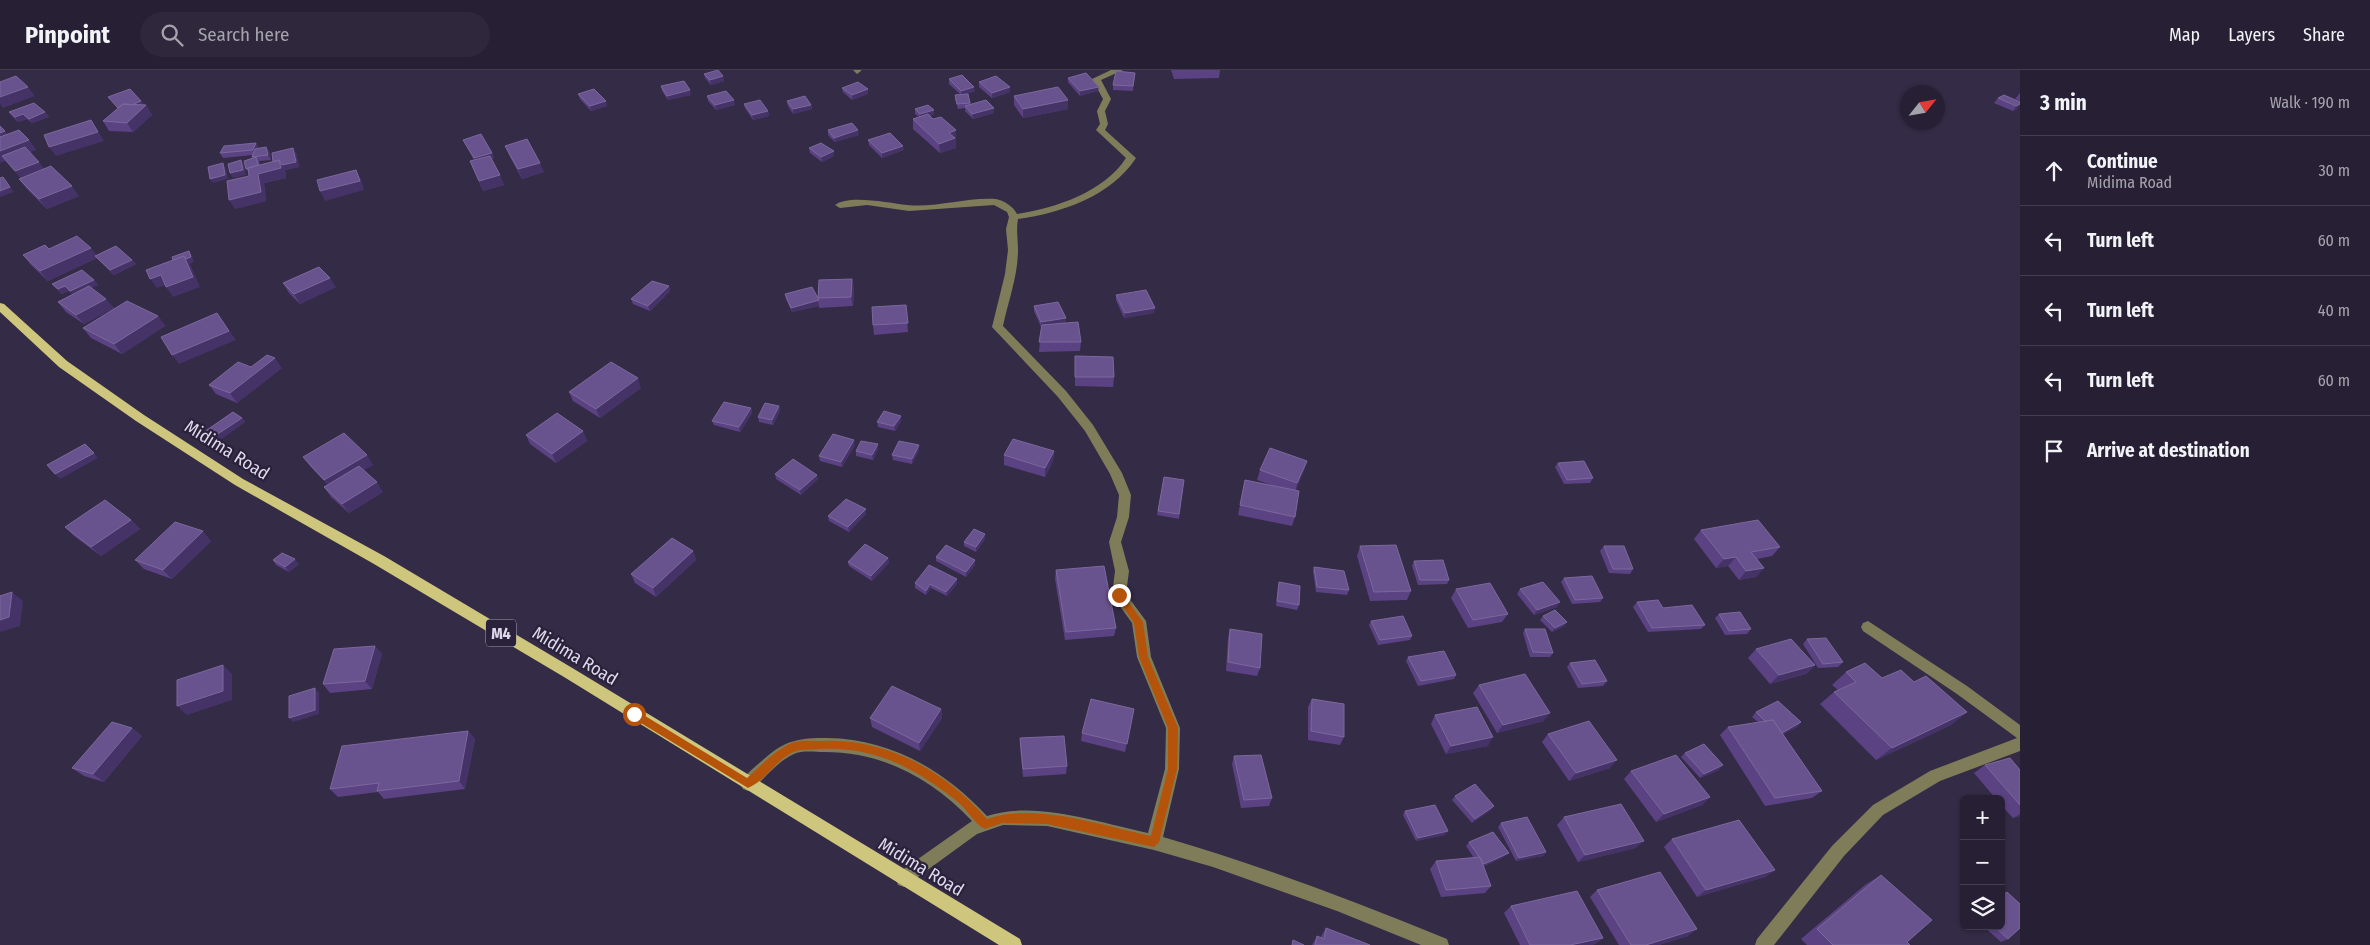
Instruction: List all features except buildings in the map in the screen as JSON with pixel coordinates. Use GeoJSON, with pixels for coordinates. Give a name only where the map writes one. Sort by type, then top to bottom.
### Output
{"type":"FeatureCollection","features":[{"type":"Feature","properties":{"kind":"main road","name":"Midima Road"},"geometry":{"type":"LineString","coordinates":[[2,311],[63,364],[140,418],[239,482],[379,560],[1014,945]]}},
{"type":"Feature","properties":{"kind":"street"},"geometry":{"type":"LineString","coordinates":[[1014,217],[1044,213],[1052,207],[1077,201],[1110,182],[1128,165],[1131,158],[1128,154],[1100,130],[1104,124],[1101,111],[1107,99],[1101,84],[1096,79],[1119,70]]}},
{"type":"Feature","properties":{"kind":"street"},"geometry":{"type":"LineString","coordinates":[[840,204],[867,202],[910,208],[929,208],[996,202],[1010,210],[1014,217],[1010,274],[997,327],[1062,394],[1089,428],[1116,473],[1125,495],[1123,517],[1115,542],[1122,571],[1119,595],[1139,622],[1144,657],[1173,728],[1172,769],[1154,842]]}},
{"type":"Feature","properties":{"kind":"street"},"geometry":{"type":"LineString","coordinates":[[1868,627],[1962,690],[2020,733]]}},
{"type":"Feature","properties":{"kind":"street"},"geometry":{"type":"LineString","coordinates":[[748,784],[776,758],[795,746],[830,744],[862,746],[886,753],[908,763],[945,785],[965,802],[985,824]]}},
{"type":"Feature","properties":{"kind":"street"},"geometry":{"type":"LineString","coordinates":[[1763,945],[1838,851],[1878,810],[1935,776],[2020,744]]}},
{"type":"Feature","properties":{"kind":"street"},"geometry":{"type":"LineString","coordinates":[[904,879],[972,828],[1002,818],[1047,819],[1154,842],[1213,859],[1337,903],[1441,945]]}},
{"type":"Feature","properties":{"kind":"route"},"geometry":{"type":"LineString","coordinates":[[634,714],[748,784],[776,758],[795,746],[830,744],[862,746],[886,753],[915,767],[945,785],[965,802],[985,824],[1002,818],[1047,819],[1154,842],[1172,769],[1173,728],[1144,657],[1139,622],[1119,595]]}}]}
